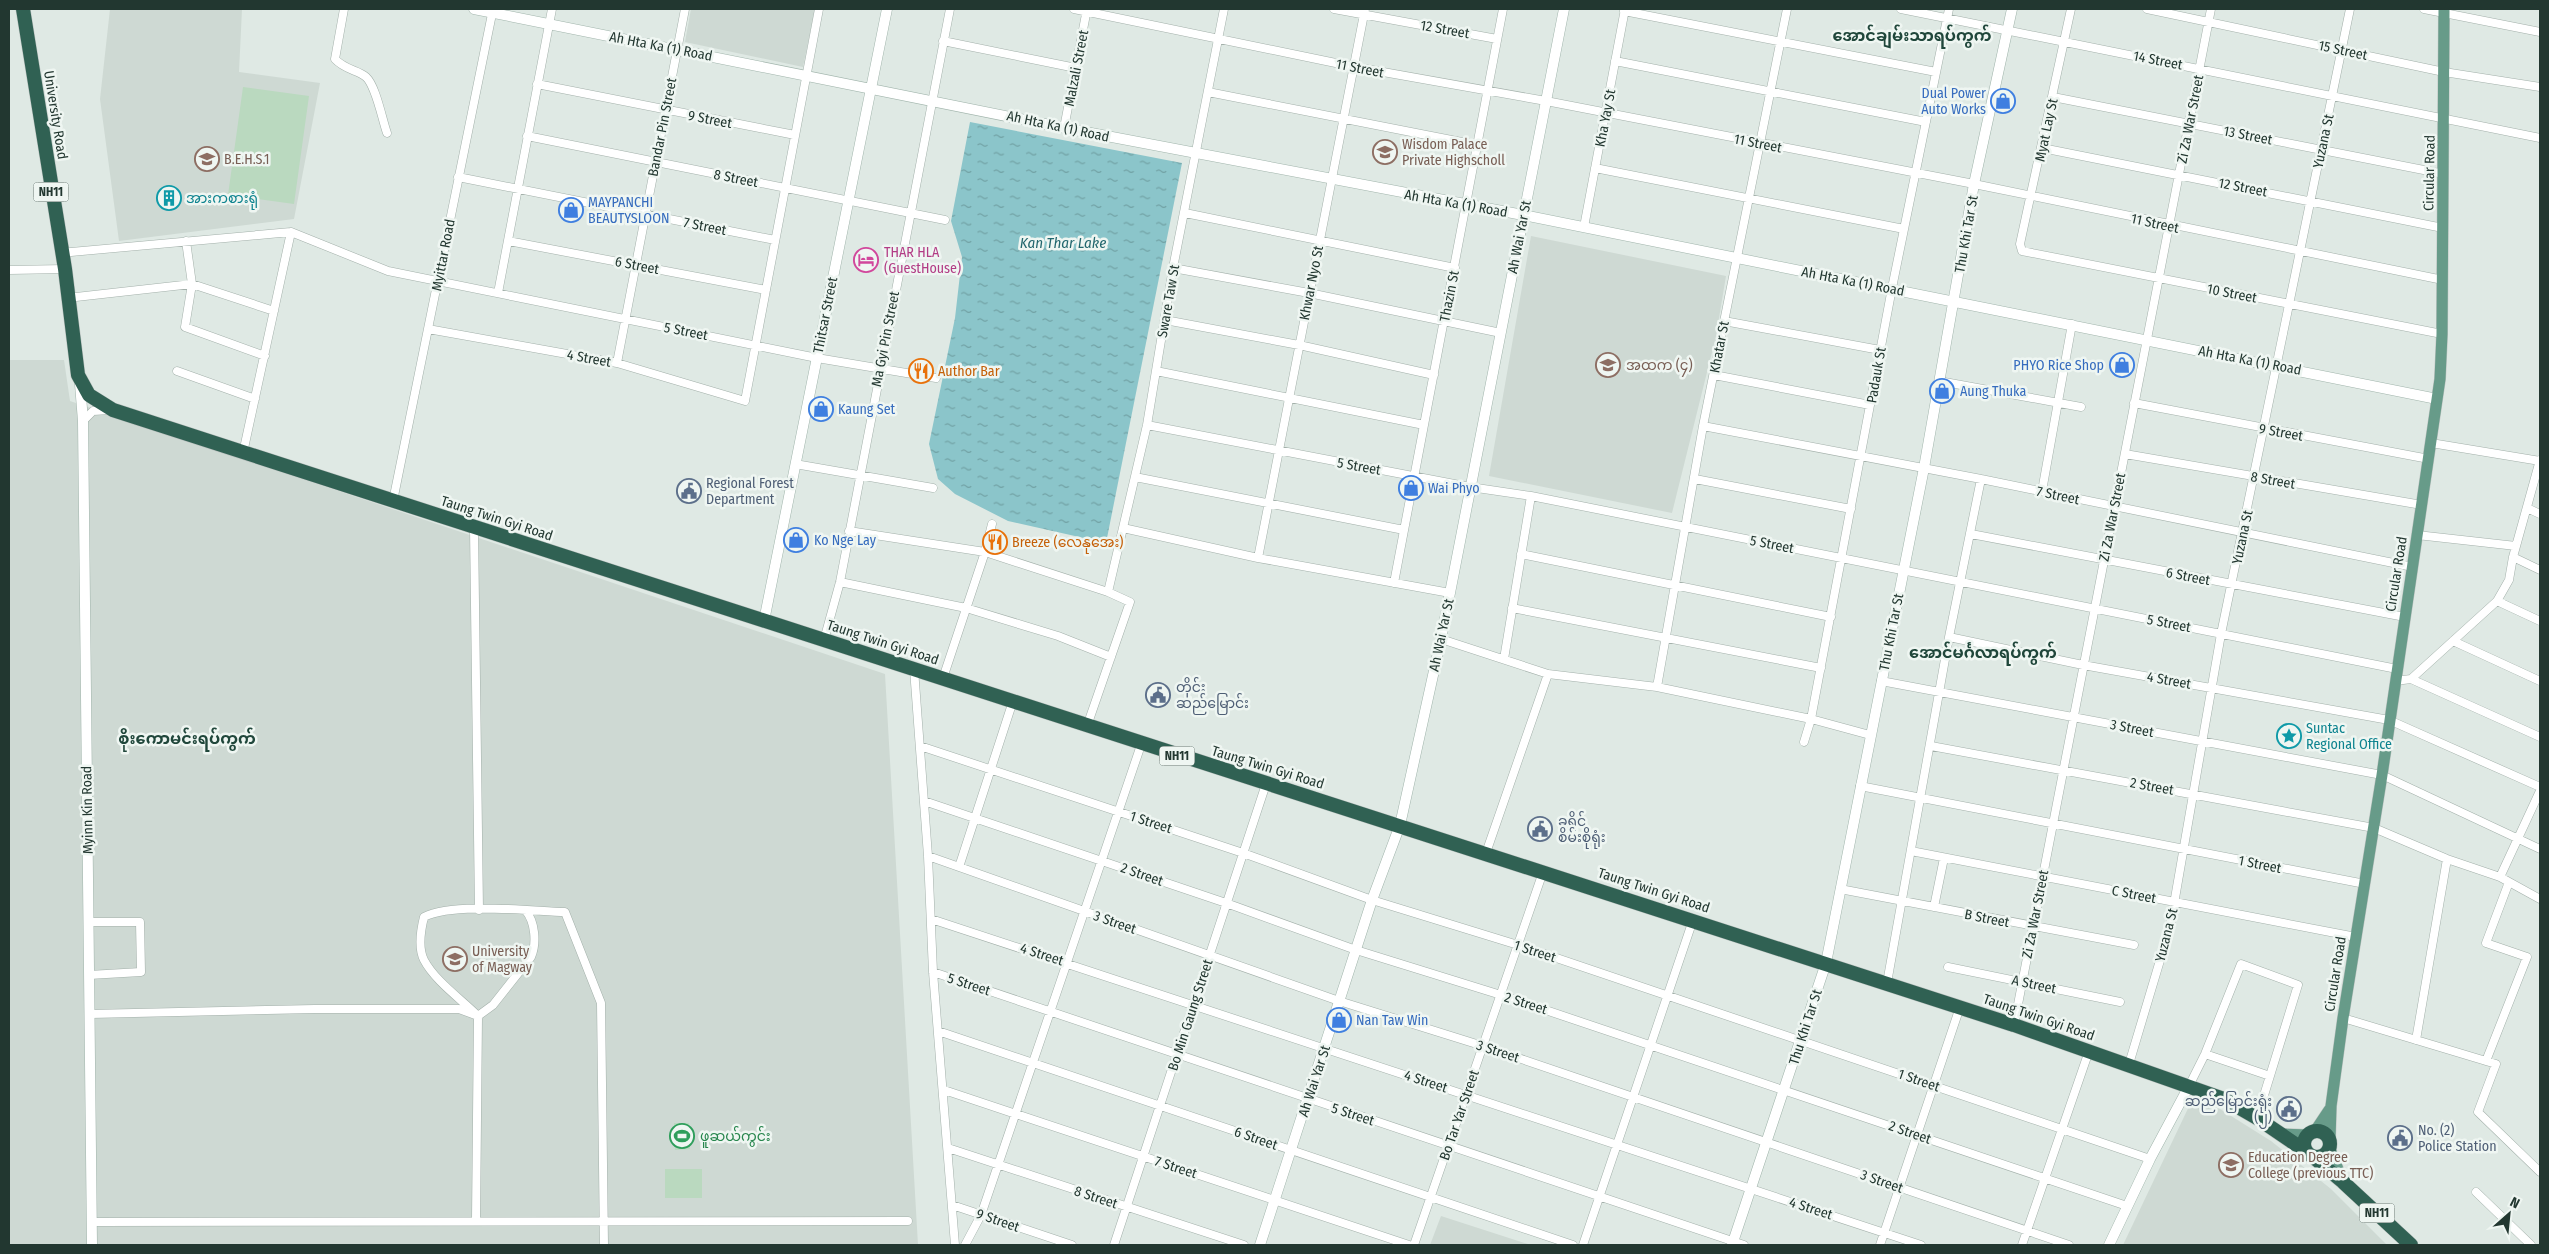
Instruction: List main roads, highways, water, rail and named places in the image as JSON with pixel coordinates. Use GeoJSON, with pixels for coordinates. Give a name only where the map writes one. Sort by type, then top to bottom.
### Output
{"type":"FeatureCollection","features":[{"type":"Feature","properties":{"kind":"highway","name":"University Road"},"geometry":{"type":"LineString","coordinates":[[23,9],[60,252],[65,269],[67,298],[78,375]]}},
{"type":"Feature","properties":{"kind":"highway","name":"Taung Twin Gyi Road"},"geometry":{"type":"LineString","coordinates":[[78,375],[89,395],[112,410],[943,678],[1141,744],[1400,825],[1826,963],[2129,1064],[2224,1099],[2282,1134],[2309,1154]]}},
{"type":"Feature","properties":{"kind":"highway"},"geometry":{"type":"LineString","coordinates":[[2321,1132],[2330,1144],[2326,1154],[2319,1157],[2309,1154],[2305,1140],[2312,1133],[2321,1132]]}},
{"type":"Feature","properties":{"kind":"highway","name":"NH11"},"geometry":{"type":"LineString","coordinates":[[2309,1154],[2343,1182],[2411,1245]]}},
{"type":"Feature","properties":{"kind":"main road","name":"Circular Road"},"geometry":{"type":"LineString","coordinates":[[2343,1182],[2330,1144],[2331,1106],[2437,399],[2442,334],[2444,11]]}},
{"type":"Feature","properties":{"kind":"main road"},"geometry":{"type":"LineString","coordinates":[[2282,1134],[2312,1133],[2331,1106]]}},
{"type":"Feature","properties":{"kind":"water","name":"Kan Thar Lake"},"geometry":{"type":"Polygon","coordinates":[[[970,122],[1182,163],[1106,543],[1008,521],[955,494],[938,479],[929,444],[955,318],[962,257],[951,221],[970,122]]]}},
{"type":"Feature","properties":{"kind":"place","name":"Dual Power Auto Works"},"geometry":{"type":"Point","coordinates":[2003,101]}},
{"type":"Feature","properties":{"kind":"place","name":"Wisdom Palace Private Highscholl"},"geometry":{"type":"Point","coordinates":[1385,152]}},
{"type":"Feature","properties":{"kind":"place","name":"B.E.H.S.1"},"geometry":{"type":"Point","coordinates":[207,159]}},
{"type":"Feature","properties":{"kind":"place","name":"အားကစားရုံ"},"geometry":{"type":"Point","coordinates":[169,198]}},
{"type":"Feature","properties":{"kind":"place","name":"MAYPANCHI BEAUTYSLOON"},"geometry":{"type":"Point","coordinates":[571,210]}},
{"type":"Feature","properties":{"kind":"place","name":"THAR HLA (GuestHouse)"},"geometry":{"type":"Point","coordinates":[866,260]}},
{"type":"Feature","properties":{"kind":"place","name":"အထက (၄)"},"geometry":{"type":"Point","coordinates":[1608,365]}},
{"type":"Feature","properties":{"kind":"place","name":"PHYO Rice Shop"},"geometry":{"type":"Point","coordinates":[2122,365]}},
{"type":"Feature","properties":{"kind":"place","name":"Author Bar"},"geometry":{"type":"Point","coordinates":[921,371]}},
{"type":"Feature","properties":{"kind":"place","name":"Aung Thuka"},"geometry":{"type":"Point","coordinates":[1942,391]}},
{"type":"Feature","properties":{"kind":"place","name":"Kaung Set"},"geometry":{"type":"Point","coordinates":[821,409]}},
{"type":"Feature","properties":{"kind":"place","name":"Wai Phyo"},"geometry":{"type":"Point","coordinates":[1411,488]}},
{"type":"Feature","properties":{"kind":"place","name":"Regional Forest Department"},"geometry":{"type":"Point","coordinates":[689,491]}},
{"type":"Feature","properties":{"kind":"place","name":"Ko Nge Lay"},"geometry":{"type":"Point","coordinates":[796,540]}},
{"type":"Feature","properties":{"kind":"place","name":"Breeze (လေနုအေး)"},"geometry":{"type":"Point","coordinates":[995,542]}},
{"type":"Feature","properties":{"kind":"place","name":"တိုင်း ဆည်မြောင်း"},"geometry":{"type":"Point","coordinates":[1158,695]}},
{"type":"Feature","properties":{"kind":"place","name":"Suntac Regional Office"},"geometry":{"type":"Point","coordinates":[2289,736]}},
{"type":"Feature","properties":{"kind":"place","name":"ခရိုင် စိမ်းစိုရုံး"},"geometry":{"type":"Point","coordinates":[1540,829]}},
{"type":"Feature","properties":{"kind":"place","name":"University of Magway"},"geometry":{"type":"Point","coordinates":[455,959]}},
{"type":"Feature","properties":{"kind":"place","name":"Nan Taw Win"},"geometry":{"type":"Point","coordinates":[1339,1020]}},
{"type":"Feature","properties":{"kind":"place","name":"ဆည်မြောင်းရုံး (၂)"},"geometry":{"type":"Point","coordinates":[2289,1109]}},
{"type":"Feature","properties":{"kind":"place","name":"ဖူဆယ်ကွင်း"},"geometry":{"type":"Point","coordinates":[682,1136]}},
{"type":"Feature","properties":{"kind":"place","name":"No. (2) Police Station"},"geometry":{"type":"Point","coordinates":[2400,1138]}},
{"type":"Feature","properties":{"kind":"place","name":"Education Degree College (previous TTC)"},"geometry":{"type":"Point","coordinates":[2231,1165]}},
{"type":"Feature","properties":{"kind":"district","name":"အောင်ချမ်းသာရပ်ကွက်"},"geometry":{"type":"Point","coordinates":[1912,35]}},
{"type":"Feature","properties":{"kind":"district","name":"အောင်မင်္ဂလာရပ်ကွက်"},"geometry":{"type":"Point","coordinates":[1983,652]}},
{"type":"Feature","properties":{"kind":"district","name":"စိုးကောမင်းရပ်ကွက်"},"geometry":{"type":"Point","coordinates":[187,738]}}]}
